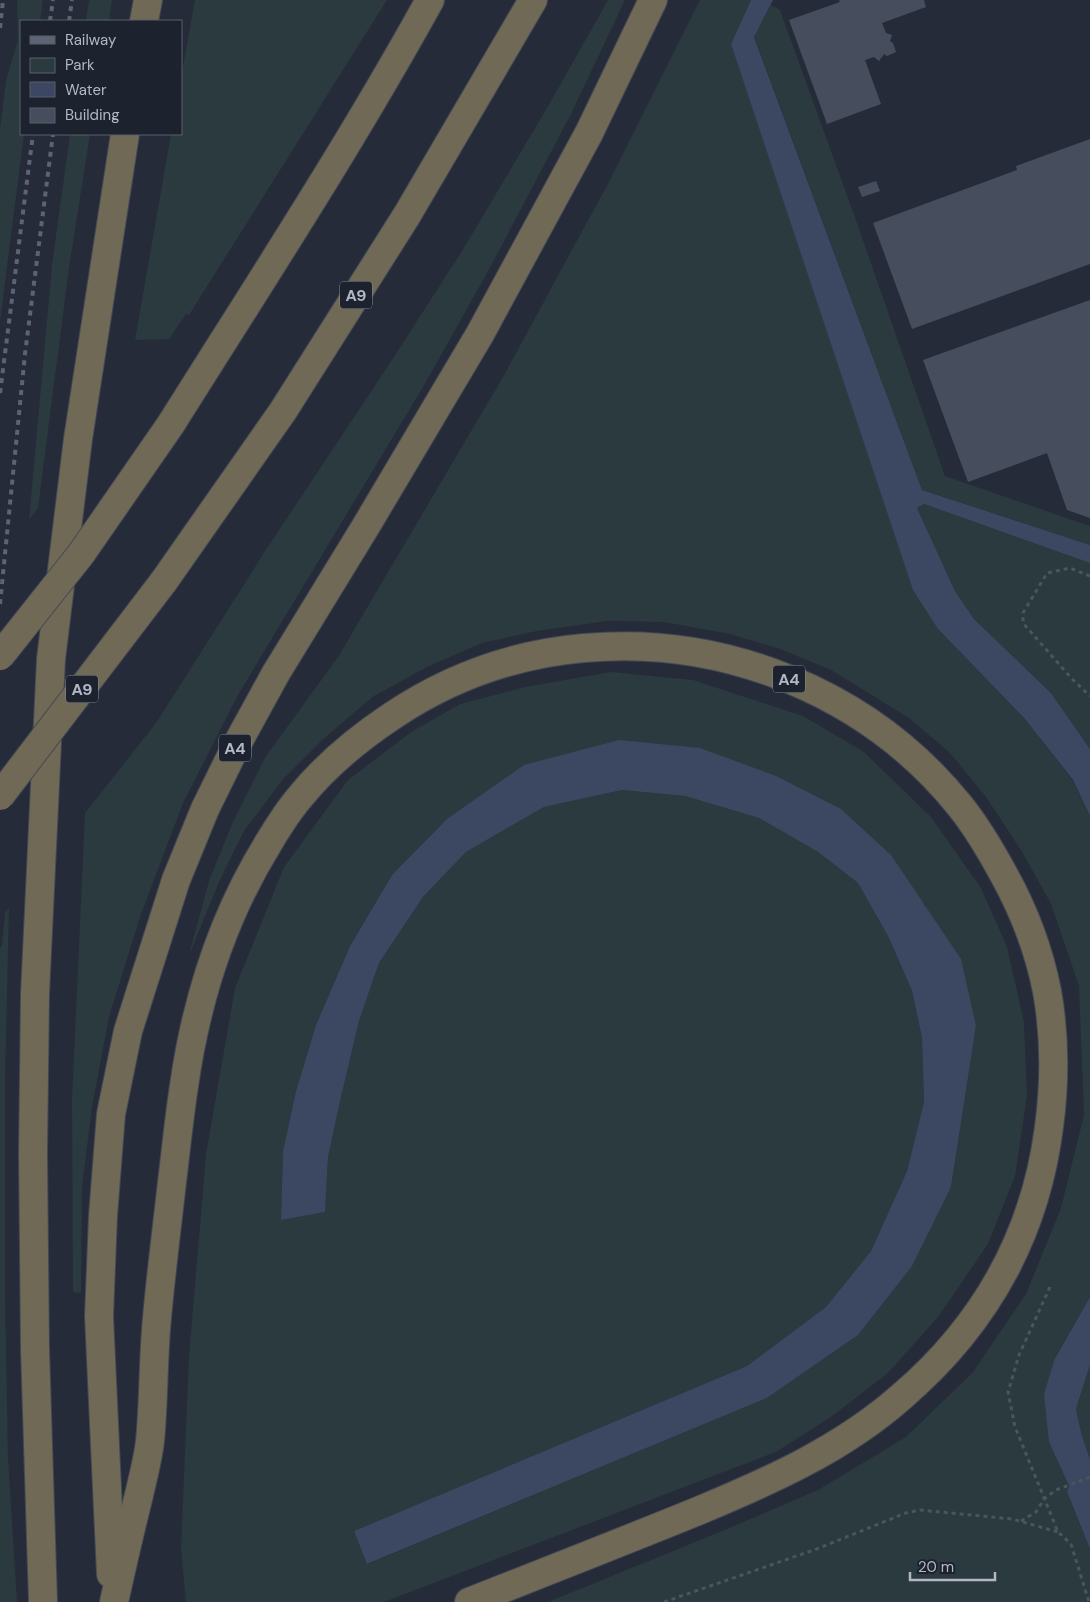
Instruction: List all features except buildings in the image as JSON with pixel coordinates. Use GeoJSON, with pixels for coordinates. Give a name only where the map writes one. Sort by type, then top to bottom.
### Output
{"type":"FeatureCollection","features":[{"type":"Feature","properties":{"kind":"highway"},"geometry":{"type":"LineString","coordinates":[[144,20],[148,0]]}},
{"type":"Feature","properties":{"kind":"highway"},"geometry":{"type":"LineString","coordinates":[[0,656],[80,554],[171,424],[296,227],[430,0]]}},
{"type":"Feature","properties":{"kind":"highway","name":"A9"},"geometry":{"type":"LineString","coordinates":[[0,796],[164,581],[283,411],[407,215],[533,0]]}},
{"type":"Feature","properties":{"kind":"highway","name":"A4"},"geometry":{"type":"LineString","coordinates":[[114,1592],[99,1316],[103,1216],[111,1114],[128,1032],[173,889],[205,809],[236,746],[276,673],[480,334],[589,133],[653,0]]}},
{"type":"Feature","properties":{"kind":"highway"},"geometry":{"type":"LineString","coordinates":[[43,1602],[35,1349],[33,1154],[36,994],[51,659],[78,439],[125,135]]}},
{"type":"Feature","properties":{"kind":"highway","name":"A4"},"geometry":{"type":"LineString","coordinates":[[114,1592],[149,1447],[157,1318],[184,1082],[194,1028],[223,932],[243,886],[270,840],[299,798],[333,762],[369,732],[414,701],[459,678],[503,662],[557,650],[609,646],[658,646],[705,653],[757,665],[801,684],[848,708],[890,737],[928,770],[962,807],[989,847],[1014,893],[1034,942],[1046,988],[1052,1039],[1054,1091],[1047,1143],[1036,1193],[1015,1249],[996,1288],[969,1328],[898,1401],[856,1431],[814,1457],[768,1481],[469,1602]]}},
{"type":"Feature","properties":{"kind":"path"},"geometry":{"type":"LineString","coordinates":[[1090,576],[1070,568],[1047,573],[1023,613],[1022,622],[1072,679],[1090,696]]}},
{"type":"Feature","properties":{"kind":"path"},"geometry":{"type":"LineString","coordinates":[[1050,1286],[1019,1354],[1008,1392],[1015,1427],[1058,1532],[1071,1544],[1089,1602]]}},
{"type":"Feature","properties":{"kind":"path"},"geometry":{"type":"LineString","coordinates":[[1021,1522],[1036,1512],[1044,1498],[1056,1490],[1090,1477]]}},
{"type":"Feature","properties":{"kind":"path"},"geometry":{"type":"LineString","coordinates":[[664,1602],[814,1550],[906,1513],[920,1510],[1021,1522],[1058,1532]]}},
{"type":"Feature","properties":{"kind":"green space"},"geometry":{"type":"Polygon","coordinates":[[[17,0],[43,0],[40,20],[20,20],[20,135],[24,135],[0,321],[0,129],[6,80],[18,40],[17,0]]]}},
{"type":"Feature","properties":{"kind":"green space"},"geometry":{"type":"Polygon","coordinates":[[[89,0],[112,0],[109,20],[86,20],[89,0]]]}},
{"type":"Feature","properties":{"kind":"green space"},"geometry":{"type":"Polygon","coordinates":[[[195,0],[387,0],[189,315],[186,314],[169,339],[135,340],[171,135],[182,135],[182,72],[195,0]]]}},
{"type":"Feature","properties":{"kind":"green space"},"geometry":{"type":"Polygon","coordinates":[[[608,0],[625,0],[571,114],[492,264],[426,382],[238,695],[183,803],[140,917],[109,1017],[92,1107],[82,1187],[81,1293],[73,1292],[72,1100],[85,813],[156,723],[269,545],[390,363],[462,251],[547,108],[608,0]]]}},
{"type":"Feature","properties":{"kind":"green space"},"geometry":{"type":"Polygon","coordinates":[[[700,0],[751,0],[731,44],[938,629],[1024,718],[1073,781],[1090,816],[1090,1297],[1055,1357],[1049,1442],[1069,1486],[1067,1493],[1090,1549],[1090,1602],[548,1602],[818,1490],[906,1437],[973,1372],[1026,1294],[1061,1208],[1084,1115],[1079,986],[1051,904],[1021,850],[986,797],[951,754],[909,718],[831,670],[780,649],[730,634],[664,622],[607,621],[537,631],[482,643],[427,667],[374,696],[322,740],[284,778],[244,831],[219,882],[188,958],[209,881],[232,824],[266,756],[338,657],[503,377],[611,178],[700,0]]]}},
{"type":"Feature","properties":{"kind":"green space"},"geometry":{"type":"Polygon","coordinates":[[[771,5],[780,10],[945,476],[1090,526],[1090,545],[922,490],[754,36],[771,5]]]}},
{"type":"Feature","properties":{"kind":"green space"},"geometry":{"type":"Polygon","coordinates":[[[70,135],[90,135],[69,268],[38,508],[29,520],[52,265],[70,135]]]}},
{"type":"Feature","properties":{"kind":"green space"},"geometry":{"type":"Polygon","coordinates":[[[924,504],[1090,563],[1090,749],[1051,693],[974,619],[955,591],[917,508],[924,504]]]}},
{"type":"Feature","properties":{"kind":"green space"},"geometry":{"type":"Polygon","coordinates":[[[611,672],[693,680],[803,716],[864,752],[931,817],[981,888],[1007,947],[1024,1022],[1027,1096],[1015,1176],[988,1244],[938,1317],[888,1373],[831,1417],[776,1452],[384,1602],[186,1602],[181,1550],[189,1356],[206,1154],[235,988],[284,867],[348,780],[411,732],[460,704],[525,687],[611,672]],[[619,740],[392,875],[350,946],[316,1025],[296,1091],[283,1151],[281,1219],[325,1212],[328,1157],[359,1021],[379,963],[423,897],[466,852],[544,807],[622,790],[685,796],[759,818],[818,852],[858,883],[889,938],[912,991],[922,1038],[924,1102],[907,1171],[871,1251],[826,1307],[747,1366],[354,1531],[368,1564],[767,1398],[858,1335],[951,1187],[976,1026],[925,904],[619,740]]]}},
{"type":"Feature","properties":{"kind":"green space"},"geometry":{"type":"Polygon","coordinates":[[[9,907],[5,1080],[5,1297],[8,1458],[17,1602],[0,1602],[0,948],[2,945],[5,913],[9,907]]]}},
{"type":"Feature","properties":{"kind":"green space"},"geometry":{"type":"Polygon","coordinates":[[[1090,1365],[1090,1459],[1082,1436],[1076,1409],[1090,1365]]]}},
{"type":"Feature","properties":{"kind":"water"},"geometry":{"type":"Polygon","coordinates":[[[751,0],[773,0],[754,37],[922,490],[1090,545],[1090,563],[924,504],[917,508],[955,591],[974,619],[1051,693],[1090,749],[1090,816],[1073,780],[1024,718],[938,629],[913,590],[731,44],[751,0]]]}},
{"type":"Feature","properties":{"kind":"water"},"geometry":{"type":"Polygon","coordinates":[[[619,740],[700,748],[776,776],[841,809],[891,855],[961,959],[976,1026],[951,1187],[912,1266],[858,1335],[767,1398],[367,1564],[354,1531],[747,1366],[826,1307],[871,1251],[907,1171],[924,1102],[922,1038],[912,991],[889,938],[858,883],[818,852],[759,818],[685,796],[622,790],[544,807],[466,852],[423,897],[379,963],[359,1021],[328,1157],[325,1212],[281,1220],[283,1151],[296,1091],[316,1025],[350,946],[392,875],[447,819],[524,765],[619,740]]]}},
{"type":"Feature","properties":{"kind":"water"},"geometry":{"type":"Polygon","coordinates":[[[1090,1297],[1090,1365],[1076,1409],[1082,1436],[1090,1459],[1090,1549],[1067,1492],[1069,1486],[1049,1442],[1044,1394],[1055,1358],[1090,1297]]]}},
{"type":"Feature","properties":{"kind":"railway"},"geometry":{"type":"LineString","coordinates":[[0,28],[3,0]]}},
{"type":"Feature","properties":{"kind":"railway"},"geometry":{"type":"LineString","coordinates":[[50,20],[53,0]]}},
{"type":"Feature","properties":{"kind":"railway"},"geometry":{"type":"LineString","coordinates":[[69,20],[72,0]]}},
{"type":"Feature","properties":{"kind":"railway"},"geometry":{"type":"LineString","coordinates":[[0,393],[33,135]]}},
{"type":"Feature","properties":{"kind":"railway"},"geometry":{"type":"LineString","coordinates":[[0,604],[25,354],[53,135]]}}]}
